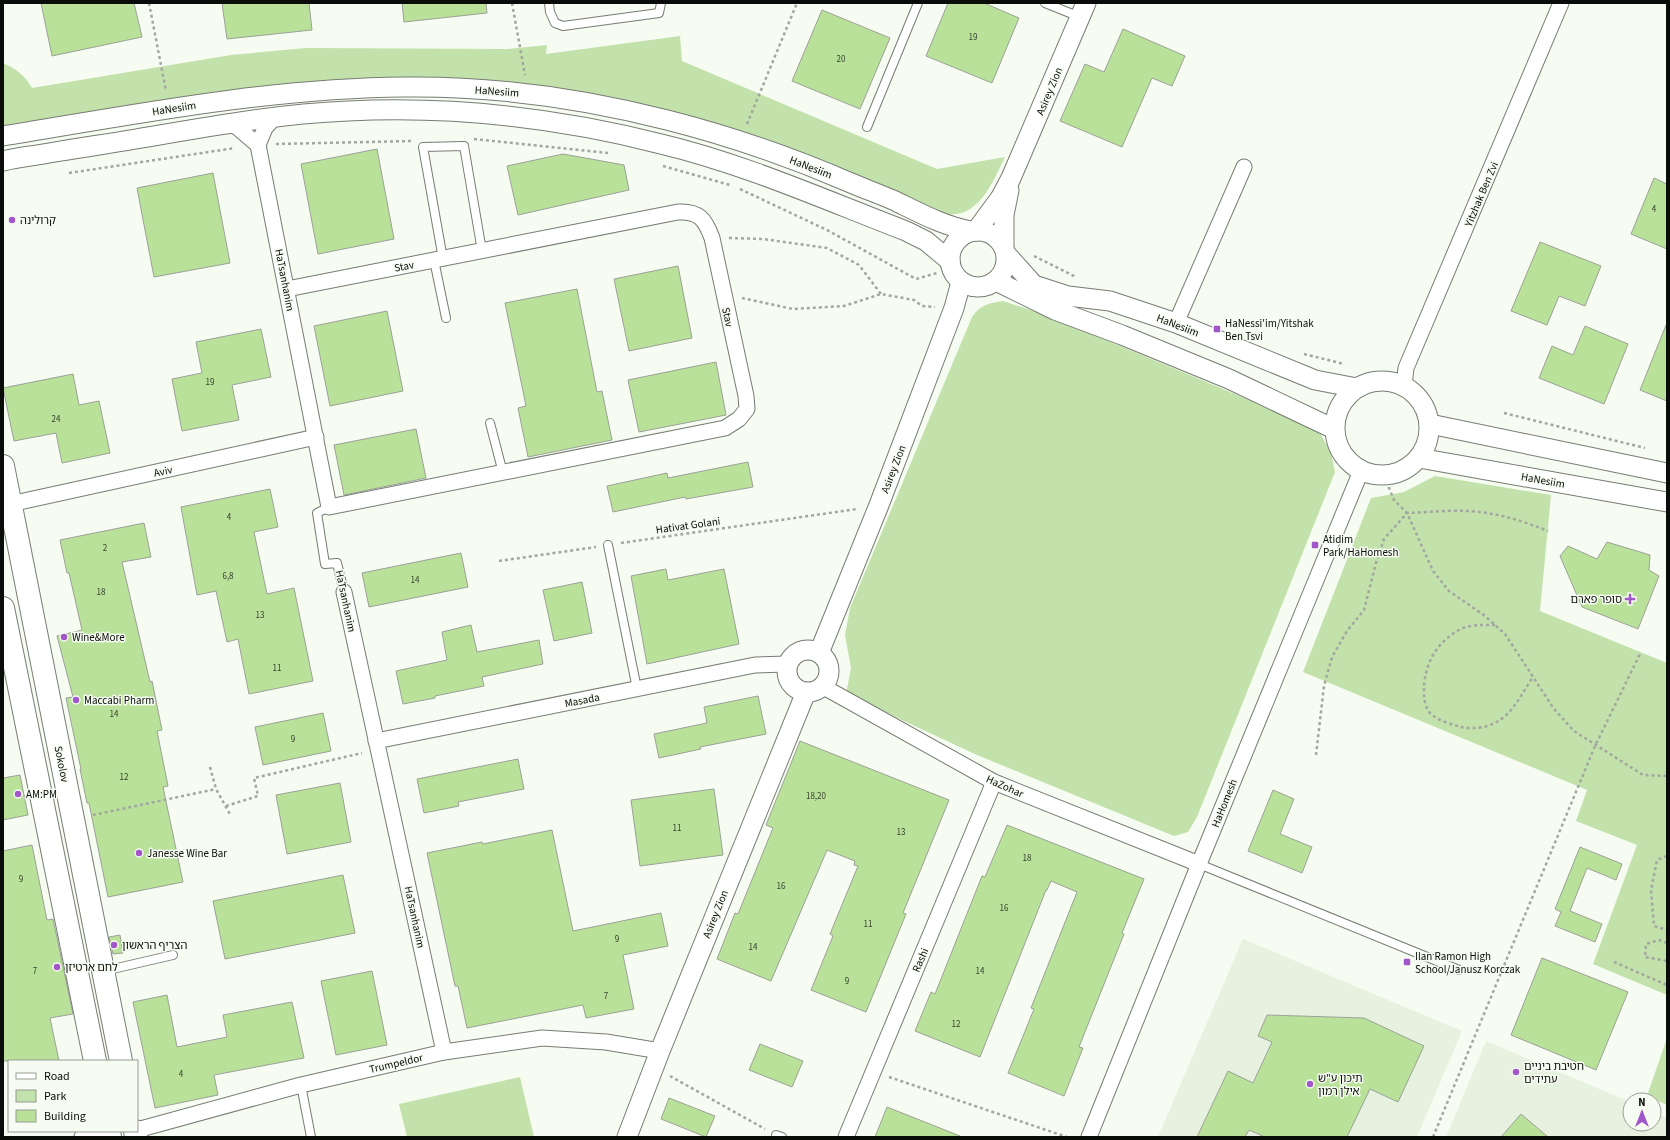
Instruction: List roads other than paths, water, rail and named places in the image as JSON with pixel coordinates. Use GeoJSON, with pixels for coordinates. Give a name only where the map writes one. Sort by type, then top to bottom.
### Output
{"type":"FeatureCollection","features":[{"type":"Feature","properties":{"kind":"main road","name":"Sokolov"},"geometry":{"type":"LineString","coordinates":[[3,466],[121,1060]]}},
{"type":"Feature","properties":{"kind":"main road"},"geometry":{"type":"LineString","coordinates":[[3,608],[95,1060]]}},
{"type":"Feature","properties":{"kind":"street","name":"Yitzhak Ben Zvi"},"geometry":{"type":"LineString","coordinates":[[1404,386],[1406,368],[1561,3]]}},
{"type":"Feature","properties":{"kind":"street","name":"Asirey Zion"},"geometry":{"type":"LineString","coordinates":[[974,231],[1001,197],[1011,178],[1083,10]]}},
{"type":"Feature","properties":{"kind":"street","name":"HaNesiim"},"geometry":{"type":"LineString","coordinates":[[3,136],[186,106],[306,92],[406,87],[511,92],[555,97],[609,106],[720,135],[810,165],[957,229],[974,231]]}},
{"type":"Feature","properties":{"kind":"street"},"geometry":{"type":"LineString","coordinates":[[3,161],[228,124],[347,111],[395,110],[449,112],[555,122],[606,131],[713,158],[906,231],[926,241],[954,271],[970,286],[988,286],[1003,274],[1006,265],[1005,251],[999,239],[984,231],[974,231],[958,239],[953,245],[954,271]]}},
{"type":"Feature","properties":{"kind":"street"},"geometry":{"type":"LineString","coordinates":[[228,124],[238,127],[258,145],[265,128],[274,118]]}},
{"type":"Feature","properties":{"kind":"street","name":"HaTsanhanim"},"geometry":{"type":"LineString","coordinates":[[258,145],[329,507]]}},
{"type":"Feature","properties":{"kind":"street"},"geometry":{"type":"LineString","coordinates":[[1176,323],[1244,167]]}},
{"type":"Feature","properties":{"kind":"street","name":"Asirey Zion"},"geometry":{"type":"LineString","coordinates":[[1005,251],[1004,215],[1011,178]]}},
{"type":"Feature","properties":{"kind":"street","name":"Stav"},"geometry":{"type":"LineString","coordinates":[[287,289],[678,212],[690,211],[700,216],[707,224],[712,238],[746,396],[747,409],[739,420],[725,428],[329,507]]}},
{"type":"Feature","properties":{"kind":"street","name":"HaNesiim"},"geometry":{"type":"LineString","coordinates":[[1005,251],[1034,285],[1068,296],[1110,301],[1176,323],[1315,380],[1357,388]]}},
{"type":"Feature","properties":{"kind":"street","name":"Asirey Zion"},"geometry":{"type":"LineString","coordinates":[[819,653],[879,505],[954,308],[954,271]]}},
{"type":"Feature","properties":{"kind":"street"},"geometry":{"type":"LineString","coordinates":[[996,281],[1055,310],[1122,335],[1229,379],[1334,429]]}},
{"type":"Feature","properties":{"kind":"street"},"geometry":{"type":"LineString","coordinates":[[1377,381],[1388,381],[1404,386],[1417,395],[1426,408],[1430,424],[1426,448],[1410,467],[1397,473],[1384,476],[1372,475],[1361,471],[1350,463],[1342,454],[1336,442],[1334,429],[1337,413],[1345,398],[1357,388],[1377,381]]}},
{"type":"Feature","properties":{"kind":"street"},"geometry":{"type":"LineString","coordinates":[[1430,424],[1667,473]]}},
{"type":"Feature","properties":{"kind":"street","name":"Aviv"},"geometry":{"type":"LineString","coordinates":[[10,504],[316,437]]}},
{"type":"Feature","properties":{"kind":"street","name":"HaNesiim"},"geometry":{"type":"LineString","coordinates":[[1419,458],[1667,502]]}},
{"type":"Feature","properties":{"kind":"street","name":"HaHomesh"},"geometry":{"type":"LineString","coordinates":[[1089,1137],[1199,864],[1361,471]]}},
{"type":"Feature","properties":{"kind":"street","name":"HaTsanhanim"},"geometry":{"type":"LineString","coordinates":[[344,592],[444,1052]]}},
{"type":"Feature","properties":{"kind":"street"},"geometry":{"type":"LineString","coordinates":[[804,650],[812,650],[819,653],[828,665],[829,673],[827,680],[814,689],[798,690],[788,679],[786,671],[791,657],[797,652],[804,650]]}},
{"type":"Feature","properties":{"kind":"street","name":"Masada"},"geometry":{"type":"LineString","coordinates":[[377,746],[637,689],[755,665],[788,664]]}},
{"type":"Feature","properties":{"kind":"street","name":"Asirey Zion"},"geometry":{"type":"LineString","coordinates":[[627,1137],[657,1059],[814,689]]}},
{"type":"Feature","properties":{"kind":"street","name":"HaZohar"},"geometry":{"type":"LineString","coordinates":[[814,689],[994,782],[1199,864]]}},
{"type":"Feature","properties":{"kind":"street","name":"Rashi"},"geometry":{"type":"LineString","coordinates":[[846,1137],[994,782]]}},
{"type":"Feature","properties":{"kind":"street","name":"Trumpeldor"},"geometry":{"type":"LineString","coordinates":[[138,1130],[301,1085],[444,1052],[542,1038],[606,1042],[657,1059]]}},
{"type":"Feature","properties":{"kind":"street"},"geometry":{"type":"LineString","coordinates":[[82,1137],[109,1133]]}},
{"type":"Feature","properties":{"kind":"lane"},"geometry":{"type":"LineString","coordinates":[[549,3],[550,12],[555,23],[563,26],[659,13],[661,3]]}},
{"type":"Feature","properties":{"kind":"lane"},"geometry":{"type":"LineString","coordinates":[[867,127],[918,3]]}},
{"type":"Feature","properties":{"kind":"lane"},"geometry":{"type":"LineString","coordinates":[[1045,3],[1083,10]]}},
{"type":"Feature","properties":{"kind":"lane"},"geometry":{"type":"LineString","coordinates":[[446,318],[423,147],[464,146],[482,251]]}},
{"type":"Feature","properties":{"kind":"lane"},"geometry":{"type":"LineString","coordinates":[[490,422],[503,473]]}},
{"type":"Feature","properties":{"kind":"lane","name":"HaTsanhanim"},"geometry":{"type":"LineString","coordinates":[[329,507],[317,513],[325,564],[337,562],[344,592]]}},
{"type":"Feature","properties":{"kind":"lane"},"geometry":{"type":"LineString","coordinates":[[608,545],[637,689]]}},
{"type":"Feature","properties":{"kind":"lane"},"geometry":{"type":"LineString","coordinates":[[1199,864],[1459,970]]}},
{"type":"Feature","properties":{"kind":"lane"},"geometry":{"type":"LineString","coordinates":[[103,971],[173,955]]}},
{"type":"Feature","properties":{"kind":"lane"},"geometry":{"type":"LineString","coordinates":[[301,1085],[311,1137]]}},
{"type":"Feature","properties":{"kind":"place","name":"קרולינה"},"geometry":{"type":"Point","coordinates":[12,220]}},
{"type":"Feature","properties":{"kind":"place","name":"HaNessi'im/Yitshak Ben Tsvi"},"geometry":{"type":"Point","coordinates":[1217,329]}},
{"type":"Feature","properties":{"kind":"place","name":"Atidim Park/HaHomesh"},"geometry":{"type":"Point","coordinates":[1315,545]}},
{"type":"Feature","properties":{"kind":"place","name":"סופר פארם"},"geometry":{"type":"Point","coordinates":[1630,599]}},
{"type":"Feature","properties":{"kind":"place","name":"Wine&More"},"geometry":{"type":"Point","coordinates":[64,637]}},
{"type":"Feature","properties":{"kind":"place","name":"Maccabi Pharm"},"geometry":{"type":"Point","coordinates":[76,700]}},
{"type":"Feature","properties":{"kind":"place","name":"AM:PM"},"geometry":{"type":"Point","coordinates":[18,794]}},
{"type":"Feature","properties":{"kind":"place","name":"Janesse Wine Bar"},"geometry":{"type":"Point","coordinates":[139,853]}},
{"type":"Feature","properties":{"kind":"place","name":"הצריף הראשון"},"geometry":{"type":"Point","coordinates":[114,945]}},
{"type":"Feature","properties":{"kind":"place","name":"Ilan Ramon High School/Janusz Korczak"},"geometry":{"type":"Point","coordinates":[1407,962]}},
{"type":"Feature","properties":{"kind":"place","name":"לחם ארטיזן"},"geometry":{"type":"Point","coordinates":[57,967]}},
{"type":"Feature","properties":{"kind":"place","name":"חטיבת ביניים עתידים"},"geometry":{"type":"Point","coordinates":[1516,1072]}},
{"type":"Feature","properties":{"kind":"place","name":"תיכון ע\"ש אילן רמון"},"geometry":{"type":"Point","coordinates":[1310,1084]}}]}
